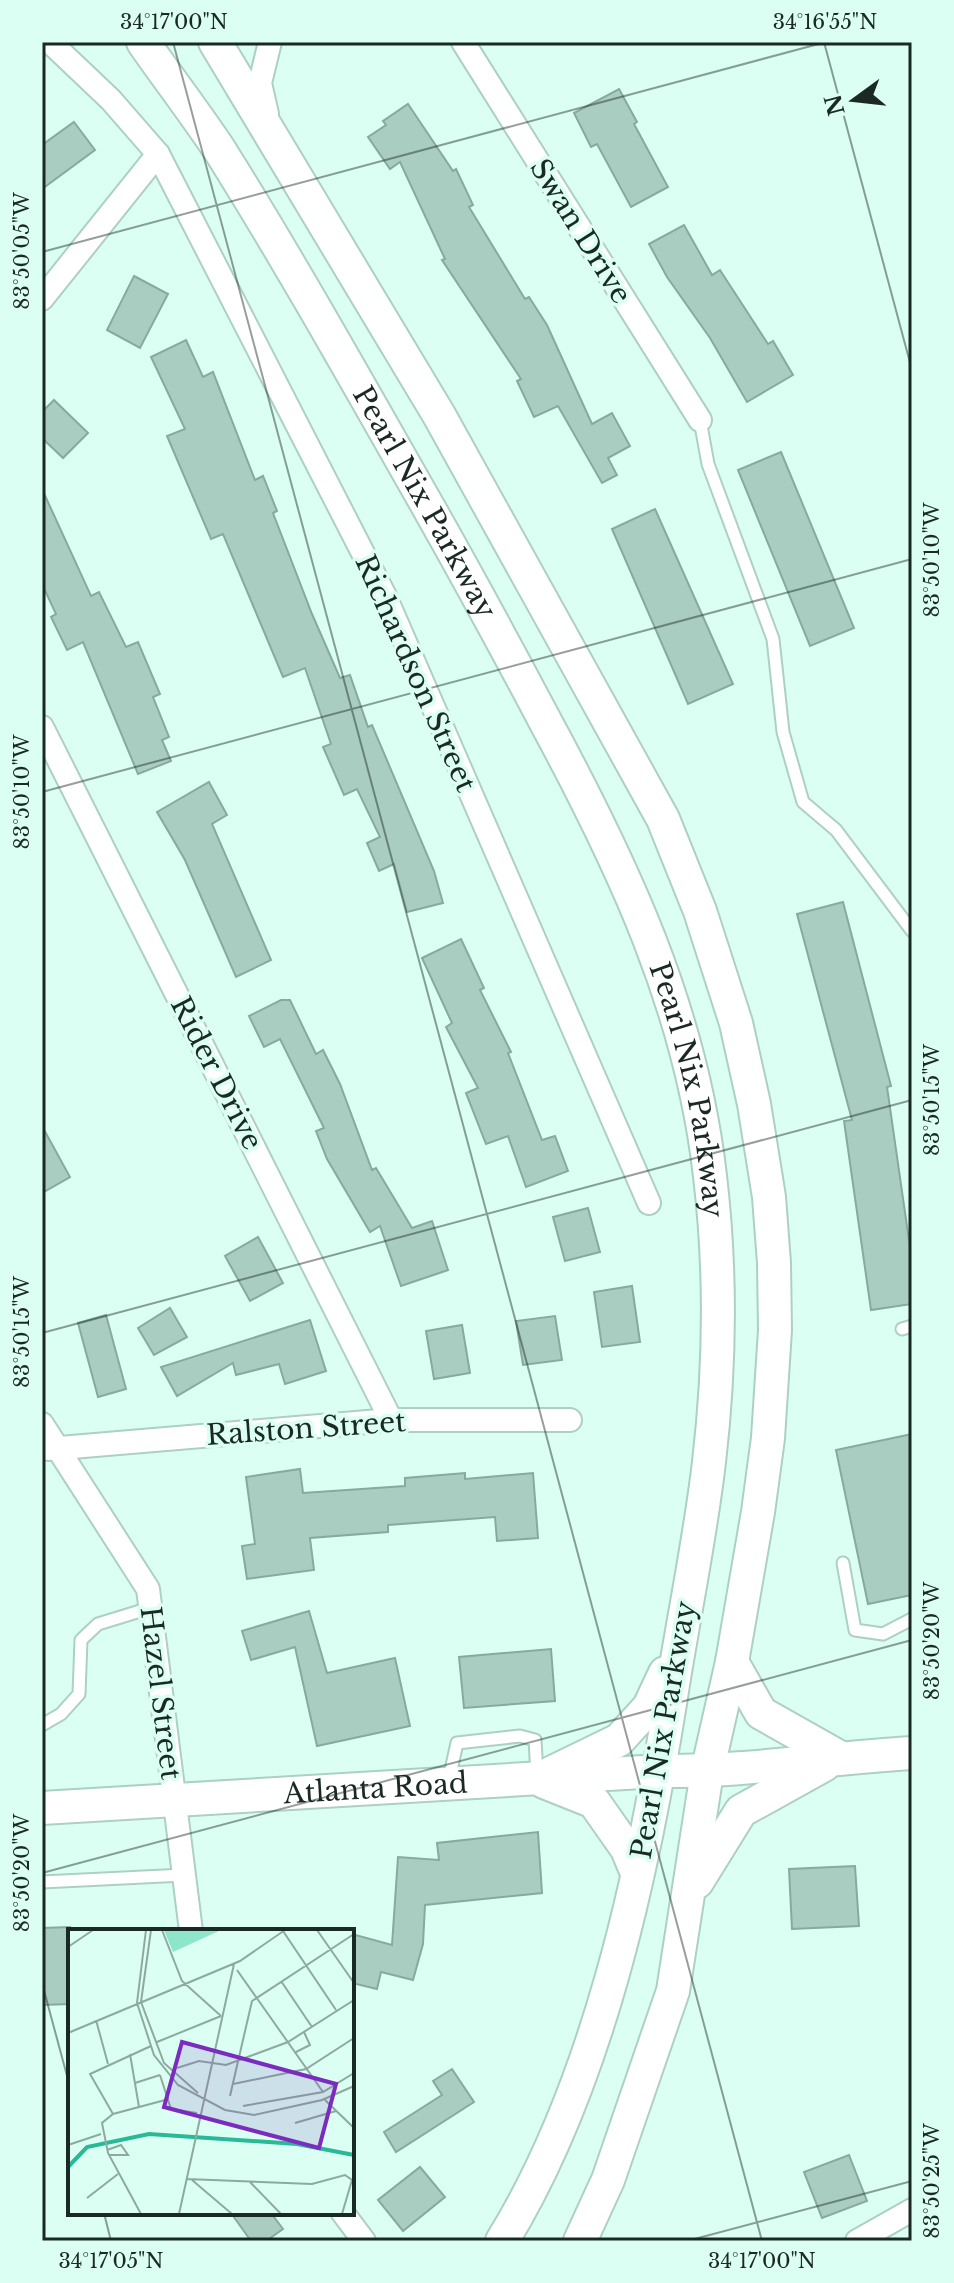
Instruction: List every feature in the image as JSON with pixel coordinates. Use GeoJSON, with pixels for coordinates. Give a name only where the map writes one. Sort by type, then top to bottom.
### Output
{"type":"FeatureCollection","features":[{"type":"Feature","properties":{"kind":"main road","name":"Pearl Nix Parkway"},"geometry":{"type":"LineString","coordinates":[[143,42],[217,146],[371,406],[477,593],[619,863],[663,970],[691,1070],[710,1173],[718,1278],[709,1463],[659,1771],[637,1873],[604,2000],[571,2098],[518,2216],[502,2241]]}},
{"type":"Feature","properties":{"kind":"main road","name":"Pearl Nix Parkway"},"geometry":{"type":"LineString","coordinates":[[215,42],[439,415],[663,819],[700,911],[736,1023],[754,1104],[769,1197],[775,1330],[768,1438],[758,1512],[732,1662],[707,1772],[673,1991],[608,2180],[580,2241]]}},
{"type":"Feature","properties":{"kind":"main road"},"geometry":{"type":"LineString","coordinates":[[537,1779],[619,1740],[649,1707],[679,1642]]}},
{"type":"Feature","properties":{"kind":"main road"},"geometry":{"type":"LineString","coordinates":[[732,1662],[761,1713],[839,1757]]}},
{"type":"Feature","properties":{"kind":"main road","name":"Atlanta Road"},"geometry":{"type":"LineString","coordinates":[[42,1808],[659,1771],[707,1772],[839,1757],[912,1753]]}},
{"type":"Feature","properties":{"kind":"main road"},"geometry":{"type":"LineString","coordinates":[[689,1894],[741,1811],[839,1757]]}},
{"type":"Feature","properties":{"kind":"main road"},"geometry":{"type":"LineString","coordinates":[[537,1779],[594,1802],[627,1849],[637,1873]]}},
{"type":"Feature","properties":{"kind":"street","name":"Richardson Street"},"geometry":{"type":"LineString","coordinates":[[50,42],[111,100],[158,154],[385,596],[649,1203]]}},
{"type":"Feature","properties":{"kind":"street"},"geometry":{"type":"LineString","coordinates":[[270,42],[260,83],[272,135]]}},
{"type":"Feature","properties":{"kind":"street","name":"Swan Drive"},"geometry":{"type":"LineString","coordinates":[[463,42],[700,420]]}},
{"type":"Feature","properties":{"kind":"street"},"geometry":{"type":"LineString","coordinates":[[42,299],[158,154]]}},
{"type":"Feature","properties":{"kind":"street","name":"Rider Drive"},"geometry":{"type":"LineString","coordinates":[[42,727],[391,1420]]}},
{"type":"Feature","properties":{"kind":"street","name":"Ralston Street"},"geometry":{"type":"LineString","coordinates":[[51,1449],[391,1420],[570,1420]]}},
{"type":"Feature","properties":{"kind":"street","name":"Hazel Street"},"geometry":{"type":"LineString","coordinates":[[42,1424],[51,1449],[148,1589],[191,1929]]}},
{"type":"Feature","properties":{"kind":"street"},"geometry":{"type":"LineString","coordinates":[[857,2241],[912,2210]]}},
{"type":"Feature","properties":{"kind":"street"},"geometry":{"type":"LineString","coordinates":[[344,2215],[364,2241]]}},
{"type":"Feature","properties":{"kind":"lane"},"geometry":{"type":"LineString","coordinates":[[700,420],[708,464],[773,639],[783,732],[803,802],[836,830],[912,931]]}},
{"type":"Feature","properties":{"kind":"lane"},"geometry":{"type":"LineString","coordinates":[[843,1563],[855,1630],[883,1634],[912,1619]]}},
{"type":"Feature","properties":{"kind":"lane"},"geometry":{"type":"LineString","coordinates":[[42,1725],[61,1714],[79,1694],[81,1640],[98,1624],[150,1608]]}},
{"type":"Feature","properties":{"kind":"lane"},"geometry":{"type":"LineString","coordinates":[[448,1784],[457,1743],[520,1736],[535,1740],[537,1779]]}},
{"type":"Feature","properties":{"kind":"lane"},"geometry":{"type":"LineString","coordinates":[[42,1882],[184,1875]]}},
{"type":"Feature","properties":{"kind":"building"},"geometry":{"type":"Polygon","coordinates":[[[619,89],[668,187],[631,207],[597,144],[591,147],[574,113],[619,89]]]}},
{"type":"Feature","properties":{"kind":"building"},"geometry":{"type":"Polygon","coordinates":[[[408,104],[453,171],[456,169],[473,205],[469,207],[525,299],[529,297],[547,325],[592,424],[612,413],[630,446],[608,458],[617,475],[602,483],[558,406],[534,417],[517,381],[521,379],[442,260],[445,259],[400,162],[390,169],[368,137],[386,125],[383,121],[408,104]]]}},
{"type":"Feature","properties":{"kind":"building"},"geometry":{"type":"Polygon","coordinates":[[[74,122],[95,150],[42,189],[42,145],[74,122]]]}},
{"type":"Feature","properties":{"kind":"building"},"geometry":{"type":"Polygon","coordinates":[[[684,225],[712,275],[720,270],[768,344],[773,341],[793,375],[747,402],[649,244],[684,225]]]}},
{"type":"Feature","properties":{"kind":"building"},"geometry":{"type":"Polygon","coordinates":[[[134,276],[168,294],[140,348],[107,330],[134,276]]]}},
{"type":"Feature","properties":{"kind":"building"},"geometry":{"type":"Polygon","coordinates":[[[186,340],[203,377],[213,372],[255,480],[263,476],[277,511],[273,513],[312,614],[340,678],[350,675],[368,727],[372,725],[434,871],[443,903],[407,912],[394,864],[379,871],[367,843],[380,837],[357,789],[344,795],[323,747],[331,744],[305,668],[283,677],[223,534],[211,539],[167,436],[185,429],[151,357],[186,340]]]}},
{"type":"Feature","properties":{"kind":"building"},"geometry":{"type":"Polygon","coordinates":[[[54,400],[88,433],[63,458],[42,438],[42,412],[54,400]]]}},
{"type":"Feature","properties":{"kind":"building"},"geometry":{"type":"Polygon","coordinates":[[[781,452],[854,628],[810,646],[738,470],[781,452]]]}},
{"type":"Feature","properties":{"kind":"building"},"geometry":{"type":"Polygon","coordinates":[[[42,489],[91,596],[99,592],[126,647],[138,642],[160,694],[153,697],[169,737],[162,740],[171,761],[138,774],[83,642],[67,650],[51,617],[56,614],[42,584],[42,489]]]}},
{"type":"Feature","properties":{"kind":"building"},"geometry":{"type":"Polygon","coordinates":[[[655,509],[733,684],[688,704],[612,529],[655,509]]]}},
{"type":"Feature","properties":{"kind":"building"},"geometry":{"type":"Polygon","coordinates":[[[209,782],[227,815],[212,824],[271,960],[236,977],[185,860],[157,812],[209,782]]]}},
{"type":"Feature","properties":{"kind":"building"},"geometry":{"type":"Polygon","coordinates":[[[843,902],[891,1086],[887,1087],[912,1261],[912,1304],[871,1310],[844,1121],[852,1120],[797,914],[843,902]]]}},
{"type":"Feature","properties":{"kind":"building"},"geometry":{"type":"Polygon","coordinates":[[[461,939],[484,988],[480,990],[511,1052],[508,1053],[542,1140],[555,1136],[568,1171],[526,1187],[508,1136],[486,1144],[466,1093],[478,1088],[446,1027],[452,1023],[422,958],[461,939]]]}},
{"type":"Feature","properties":{"kind":"building"},"geometry":{"type":"Polygon","coordinates":[[[281,1000],[290,1000],[316,1054],[323,1050],[340,1084],[372,1170],[376,1168],[412,1228],[432,1221],[448,1270],[401,1286],[380,1226],[370,1232],[327,1159],[316,1131],[324,1128],[280,1039],[264,1047],[249,1016],[281,1000]]]}},
{"type":"Feature","properties":{"kind":"building"},"geometry":{"type":"Polygon","coordinates":[[[42,1126],[70,1177],[42,1193],[42,1126]]]}},
{"type":"Feature","properties":{"kind":"building"},"geometry":{"type":"Polygon","coordinates":[[[588,1208],[600,1252],[565,1261],[553,1217],[588,1208]]]}},
{"type":"Feature","properties":{"kind":"building"},"geometry":{"type":"Polygon","coordinates":[[[258,1237],[283,1283],[250,1301],[225,1256],[258,1237]]]}},
{"type":"Feature","properties":{"kind":"building"},"geometry":{"type":"Polygon","coordinates":[[[632,1286],[640,1342],[602,1347],[594,1292],[632,1286]]]}},
{"type":"Feature","properties":{"kind":"building"},"geometry":{"type":"Polygon","coordinates":[[[170,1308],[187,1337],[154,1355],[138,1328],[170,1308]]]}},
{"type":"Feature","properties":{"kind":"building"},"geometry":{"type":"Polygon","coordinates":[[[106,1315],[126,1389],[98,1397],[78,1323],[106,1315]]]}},
{"type":"Feature","properties":{"kind":"building"},"geometry":{"type":"Polygon","coordinates":[[[555,1316],[562,1360],[523,1365],[516,1321],[555,1316]]]}},
{"type":"Feature","properties":{"kind":"building"},"geometry":{"type":"Polygon","coordinates":[[[310,1320],[326,1371],[285,1384],[279,1364],[236,1375],[233,1363],[177,1396],[161,1367],[310,1320]]]}},
{"type":"Feature","properties":{"kind":"building"},"geometry":{"type":"Polygon","coordinates":[[[462,1325],[470,1373],[434,1379],[426,1331],[462,1325]]]}},
{"type":"Feature","properties":{"kind":"building"},"geometry":{"type":"Polygon","coordinates":[[[912,1434],[912,1595],[868,1604],[836,1450],[912,1434]]]}},
{"type":"Feature","properties":{"kind":"building"},"geometry":{"type":"Polygon","coordinates":[[[300,1469],[303,1493],[405,1486],[405,1478],[465,1473],[465,1479],[533,1473],[538,1538],[497,1541],[495,1517],[388,1525],[388,1532],[310,1538],[314,1570],[247,1579],[242,1546],[255,1544],[246,1477],[300,1469]]]}},
{"type":"Feature","properties":{"kind":"building"},"geometry":{"type":"Polygon","coordinates":[[[309,1611],[327,1673],[395,1658],[410,1726],[317,1746],[295,1647],[251,1660],[242,1631],[309,1611]]]}},
{"type":"Feature","properties":{"kind":"building"},"geometry":{"type":"Polygon","coordinates":[[[551,1649],[555,1701],[464,1708],[459,1657],[551,1649]]]}},
{"type":"Feature","properties":{"kind":"building"},"geometry":{"type":"Polygon","coordinates":[[[538,1832],[542,1893],[425,1905],[423,1944],[413,1980],[381,1972],[377,1989],[354,1983],[354,1935],[392,1945],[398,1857],[439,1860],[437,1843],[538,1832]]]}},
{"type":"Feature","properties":{"kind":"building"},"geometry":{"type":"Polygon","coordinates":[[[855,1866],[859,1926],[792,1929],[789,1869],[855,1866]]]}},
{"type":"Feature","properties":{"kind":"building"},"geometry":{"type":"Polygon","coordinates":[[[70,1927],[68,2004],[42,2005],[42,1928],[70,1927]]]}},
{"type":"Feature","properties":{"kind":"building"},"geometry":{"type":"Polygon","coordinates":[[[452,2069],[474,2102],[396,2152],[384,2132],[442,2095],[433,2081],[452,2069]]]}},
{"type":"Feature","properties":{"kind":"building"},"geometry":{"type":"Polygon","coordinates":[[[849,2155],[867,2201],[822,2218],[804,2172],[849,2155]]]}},
{"type":"Feature","properties":{"kind":"building"},"geometry":{"type":"Polygon","coordinates":[[[420,2167],[445,2197],[403,2231],[378,2200],[420,2167]]]}},
{"type":"Feature","properties":{"kind":"building"},"geometry":{"type":"Polygon","coordinates":[[[232,2215],[272,2215],[283,2229],[266,2241],[251,2241],[232,2215]]]}}]}
